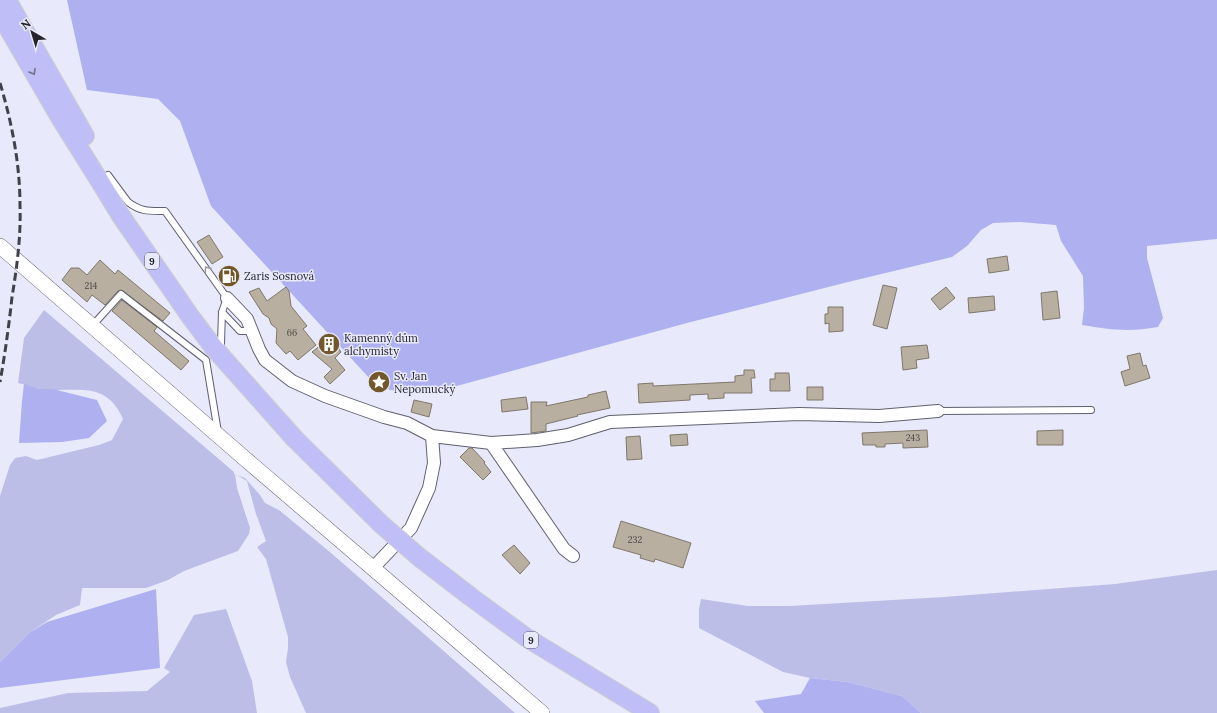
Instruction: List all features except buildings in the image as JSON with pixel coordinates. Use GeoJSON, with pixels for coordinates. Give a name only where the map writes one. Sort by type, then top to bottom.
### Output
{"type":"FeatureCollection","features":[{"type":"Feature","properties":{"kind":"main road","name":"9"},"geometry":{"type":"LineString","coordinates":[[7,0],[130,212],[254,392]]}},
{"type":"Feature","properties":{"kind":"main road","name":"9"},"geometry":{"type":"LineString","coordinates":[[0,14],[62,121],[121,216],[190,316],[214,348],[294,438],[381,524],[419,557],[527,638],[650,713]]}},
{"type":"Feature","properties":{"kind":"street"},"geometry":{"type":"LineString","coordinates":[[2,252],[92,326],[542,713]]}},
{"type":"Feature","properties":{"kind":"street"},"geometry":{"type":"LineString","coordinates":[[227,298],[247,319],[265,360],[292,381],[325,396],[384,417],[407,423],[432,436],[491,443],[537,440],[568,435],[610,422],[799,414],[879,416],[938,411]]}},
{"type":"Feature","properties":{"kind":"street"},"geometry":{"type":"LineString","coordinates":[[373,568],[411,528],[429,488],[434,463],[432,436]]}},
{"type":"Feature","properties":{"kind":"street"},"geometry":{"type":"LineString","coordinates":[[491,443],[564,549],[573,556]]}},
{"type":"Feature","properties":{"kind":"lane"},"geometry":{"type":"LineString","coordinates":[[108,175],[128,202],[132,205],[146,211],[165,211],[227,298],[222,312],[221,343]]}},
{"type":"Feature","properties":{"kind":"lane"},"geometry":{"type":"LineString","coordinates":[[92,326],[121,294],[206,360],[219,436]]}},
{"type":"Feature","properties":{"kind":"lane"},"geometry":{"type":"LineString","coordinates":[[222,312],[240,331],[252,330]]}},
{"type":"Feature","properties":{"kind":"lane"},"geometry":{"type":"LineString","coordinates":[[938,411],[1090,410]]}},
{"type":"Feature","properties":{"kind":"shaded area"},"geometry":{"type":"Polygon","coordinates":[[[67,0],[1217,0],[1217,239],[1147,246],[1147,258],[1163,318],[1158,327],[1138,330],[1120,330],[1082,325],[1084,308],[1083,276],[1061,241],[1056,225],[1020,222],[993,223],[981,230],[967,246],[952,257],[687,323],[453,387],[411,392],[390,390],[371,380],[211,206],[180,121],[158,99],[87,90],[67,0]]]}},
{"type":"Feature","properties":{"kind":"shaded area"},"geometry":{"type":"Polygon","coordinates":[[[44,310],[234,472],[237,488],[250,528],[249,534],[238,551],[184,571],[168,580],[146,588],[82,588],[80,605],[56,615],[29,633],[0,662],[0,496],[10,465],[15,458],[26,456],[37,460],[99,445],[112,440],[123,419],[116,406],[107,398],[98,393],[87,390],[39,389],[18,383],[24,338],[44,310]]]}},
{"type":"Feature","properties":{"kind":"shaded area"},"geometry":{"type":"Polygon","coordinates":[[[24,384],[39,389],[53,389],[97,400],[107,421],[89,438],[62,442],[19,443],[24,384]]]}},
{"type":"Feature","properties":{"kind":"shaded area"},"geometry":{"type":"Polygon","coordinates":[[[237,475],[245,478],[265,503],[279,510],[331,553],[515,713],[306,713],[290,677],[286,662],[288,637],[266,559],[257,547],[266,541],[256,514],[247,481],[237,475]]]}},
{"type":"Feature","properties":{"kind":"shaded area"},"geometry":{"type":"Polygon","coordinates":[[[1217,570],[1217,713],[921,713],[902,696],[847,682],[810,678],[783,672],[699,628],[699,609],[701,599],[748,606],[790,606],[944,597],[1115,584],[1217,570]]]}},
{"type":"Feature","properties":{"kind":"shaded area"},"geometry":{"type":"Polygon","coordinates":[[[156,589],[160,668],[0,688],[0,662],[29,633],[47,622],[156,589]]]}},
{"type":"Feature","properties":{"kind":"shaded area"},"geometry":{"type":"Polygon","coordinates":[[[226,609],[252,681],[257,713],[0,713],[0,708],[68,693],[147,691],[170,672],[164,668],[194,615],[226,609]]]}},
{"type":"Feature","properties":{"kind":"shaded area"},"geometry":{"type":"Polygon","coordinates":[[[810,678],[847,682],[902,696],[921,713],[764,713],[755,701],[801,694],[810,678]]]}},
{"type":"Feature","properties":{"kind":"railway"},"geometry":{"type":"LineString","coordinates":[[0,83],[12,128],[20,190],[17,263],[0,382]]}},
{"type":"Feature","properties":{"kind":"place","name":"Zaris Sosnová"},"geometry":{"type":"Point","coordinates":[229,276]}},
{"type":"Feature","properties":{"kind":"place","name":"Kamenný dům alchymisty"},"geometry":{"type":"Point","coordinates":[329,344]}},
{"type":"Feature","properties":{"kind":"place","name":"Sv. Jan Nepomucký"},"geometry":{"type":"Point","coordinates":[379,382]}}]}
